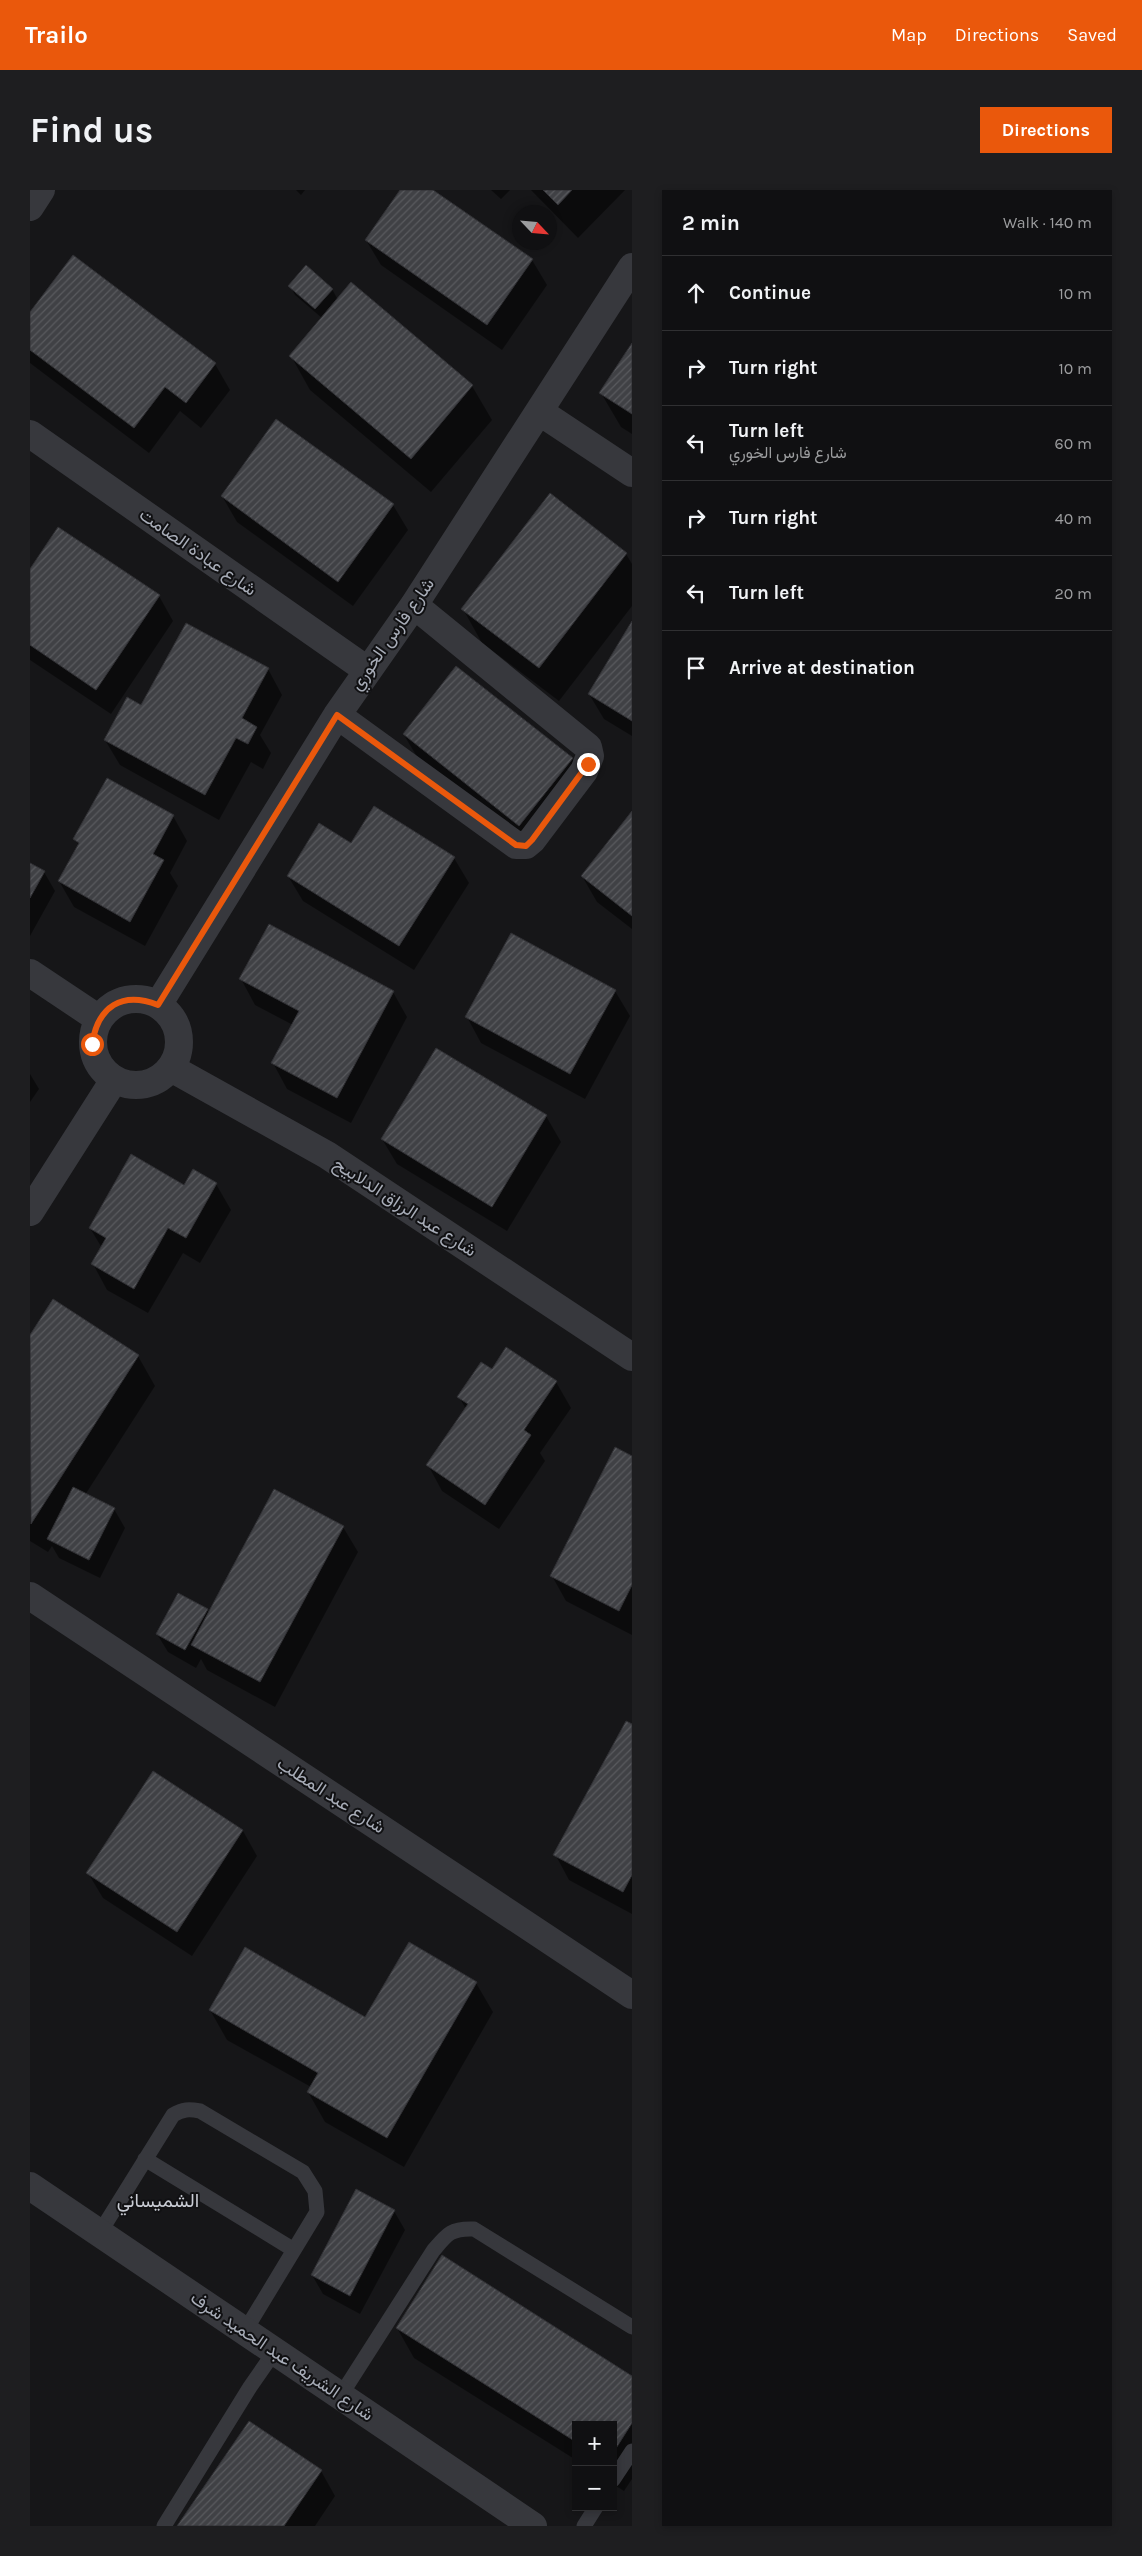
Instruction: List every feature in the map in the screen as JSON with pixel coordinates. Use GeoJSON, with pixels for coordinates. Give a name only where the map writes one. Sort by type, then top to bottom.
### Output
{"type":"FeatureCollection","features":[{"type":"Feature","properties":{"kind":"street"},"geometry":{"type":"LineString","coordinates":[[30,208],[41,190]]}},
{"type":"Feature","properties":{"kind":"street","name":"شارع فارس الخوري"},"geometry":{"type":"LineString","coordinates":[[158,1005],[337,715],[414,605],[632,267]]}},
{"type":"Feature","properties":{"kind":"street"},"geometry":{"type":"LineString","coordinates":[[540,412],[632,473]]}},
{"type":"Feature","properties":{"kind":"street","name":"شارع عبادة الصامت"},"geometry":{"type":"LineString","coordinates":[[30,434],[367,670]]}},
{"type":"Feature","properties":{"kind":"street"},"geometry":{"type":"LineString","coordinates":[[337,715],[516,845],[526,846],[532,840],[584,771],[590,756],[588,747],[414,605]]}},
{"type":"Feature","properties":{"kind":"street"},"geometry":{"type":"LineString","coordinates":[[30,973],[100,1019]]}},
{"type":"Feature","properties":{"kind":"street"},"geometry":{"type":"LineString","coordinates":[[126,999],[143,999],[158,1005],[169,1014],[178,1034],[178,1055],[162,1077],[151,1084],[125,1085],[114,1080],[103,1071],[96,1058],[92,1044],[94,1030],[100,1019],[112,1006],[126,999]]}},
{"type":"Feature","properties":{"kind":"street","name":"شارع عبد الرزاق الدلابيح"},"geometry":{"type":"LineString","coordinates":[[170,1068],[327,1155],[632,1357]]}},
{"type":"Feature","properties":{"kind":"street"},"geometry":{"type":"LineString","coordinates":[[30,1212],[114,1080]]}},
{"type":"Feature","properties":{"kind":"street","name":"شارع عبد المطلب"},"geometry":{"type":"LineString","coordinates":[[30,1596],[632,1994]]}},
{"type":"Feature","properties":{"kind":"street","name":"شارع الشريف عبد الحميد شرف"},"geometry":{"type":"LineString","coordinates":[[30,2186],[533,2526]]}},
{"type":"Feature","properties":{"kind":"lane"},"geometry":{"type":"LineString","coordinates":[[99,2234],[173,2115],[188,2109],[200,2111],[303,2172],[315,2191],[317,2212],[245,2330]]}},
{"type":"Feature","properties":{"kind":"lane"},"geometry":{"type":"LineString","coordinates":[[145,2159],[294,2250]]}},
{"type":"Feature","properties":{"kind":"lane"},"geometry":{"type":"LineString","coordinates":[[341,2395],[433,2251],[449,2232],[461,2228],[474,2229],[632,2327]]}},
{"type":"Feature","properties":{"kind":"lane"},"geometry":{"type":"LineString","coordinates":[[164,2526],[250,2386],[275,2352]]}},
{"type":"Feature","properties":{"kind":"lane"},"geometry":{"type":"LineString","coordinates":[[617,2474],[632,2451]]}},
{"type":"Feature","properties":{"kind":"lane"},"geometry":{"type":"LineString","coordinates":[[584,2526],[593,2511]]}},
{"type":"Feature","properties":{"kind":"building"},"geometry":{"type":"Polygon","coordinates":[[[400,190],[433,190],[512,245],[512,250],[520,250],[533,259],[487,325],[365,240],[400,190]]]}},
{"type":"Feature","properties":{"kind":"building"},"geometry":{"type":"Polygon","coordinates":[[[543,190],[572,190],[558,205],[543,190]]]}},
{"type":"Feature","properties":{"kind":"building"},"geometry":{"type":"Polygon","coordinates":[[[73,255],[216,363],[186,403],[165,387],[134,428],[30,350],[30,312],[73,255]]]}},
{"type":"Feature","properties":{"kind":"building"},"geometry":{"type":"Polygon","coordinates":[[[306,265],[333,289],[315,309],[288,286],[306,265]]]}},
{"type":"Feature","properties":{"kind":"building"},"geometry":{"type":"Polygon","coordinates":[[[351,282],[473,385],[411,459],[289,356],[351,282]]]}},
{"type":"Feature","properties":{"kind":"building"},"geometry":{"type":"Polygon","coordinates":[[[632,343],[632,414],[599,393],[632,343]]]}},
{"type":"Feature","properties":{"kind":"building"},"geometry":{"type":"Polygon","coordinates":[[[276,419],[394,504],[338,582],[221,496],[276,419]]]}},
{"type":"Feature","properties":{"kind":"building"},"geometry":{"type":"Polygon","coordinates":[[[550,493],[627,553],[539,668],[461,609],[550,493]]]}},
{"type":"Feature","properties":{"kind":"building"},"geometry":{"type":"Polygon","coordinates":[[[58,527],[160,595],[96,690],[30,645],[30,569],[58,527]]]}},
{"type":"Feature","properties":{"kind":"building"},"geometry":{"type":"Polygon","coordinates":[[[632,621],[632,721],[588,694],[632,621]]]}},
{"type":"Feature","properties":{"kind":"building"},"geometry":{"type":"Polygon","coordinates":[[[186,623],[269,668],[242,718],[257,727],[248,744],[236,738],[205,795],[104,740],[127,697],[141,705],[186,623]]]}},
{"type":"Feature","properties":{"kind":"building"},"geometry":{"type":"Polygon","coordinates":[[[456,666],[573,758],[519,826],[403,734],[456,666]]]}},
{"type":"Feature","properties":{"kind":"building"},"geometry":{"type":"Polygon","coordinates":[[[107,778],[174,815],[153,854],[164,860],[130,922],[58,881],[79,843],[73,839],[107,778]]]}},
{"type":"Feature","properties":{"kind":"building"},"geometry":{"type":"Polygon","coordinates":[[[374,806],[455,857],[399,946],[287,876],[319,823],[351,843],[374,806]]]}},
{"type":"Feature","properties":{"kind":"building"},"geometry":{"type":"Polygon","coordinates":[[[632,811],[632,916],[581,876],[632,811]]]}},
{"type":"Feature","properties":{"kind":"building"},"geometry":{"type":"Polygon","coordinates":[[[30,863],[45,871],[30,898],[30,863]]]}},
{"type":"Feature","properties":{"kind":"building"},"geometry":{"type":"Polygon","coordinates":[[[269,924],[394,991],[337,1098],[271,1063],[299,1011],[239,979],[269,924]]]}},
{"type":"Feature","properties":{"kind":"building"},"geometry":{"type":"Polygon","coordinates":[[[511,933],[616,990],[570,1074],[465,1017],[511,933]]]}},
{"type":"Feature","properties":{"kind":"building"},"geometry":{"type":"Polygon","coordinates":[[[436,1048],[547,1115],[492,1207],[381,1139],[436,1048]]]}},
{"type":"Feature","properties":{"kind":"building"},"geometry":{"type":"Polygon","coordinates":[[[131,1154],[184,1185],[193,1169],[217,1183],[186,1238],[168,1228],[134,1289],[91,1264],[106,1238],[89,1228],[131,1154]]]}},
{"type":"Feature","properties":{"kind":"building"},"geometry":{"type":"Polygon","coordinates":[[[53,1299],[139,1355],[31,1524],[30,1335],[53,1299]]]}},
{"type":"Feature","properties":{"kind":"building"},"geometry":{"type":"Polygon","coordinates":[[[506,1347],[557,1381],[524,1430],[531,1435],[485,1505],[426,1465],[468,1404],[457,1397],[481,1362],[492,1369],[506,1347]]]}},
{"type":"Feature","properties":{"kind":"building"},"geometry":{"type":"Polygon","coordinates":[[[615,1447],[632,1456],[632,1585],[619,1611],[550,1576],[615,1447]]]}},
{"type":"Feature","properties":{"kind":"building"},"geometry":{"type":"Polygon","coordinates":[[[73,1487],[115,1508],[89,1560],[47,1539],[73,1487]]]}},
{"type":"Feature","properties":{"kind":"building"},"geometry":{"type":"Polygon","coordinates":[[[274,1489],[344,1526],[260,1682],[191,1645],[274,1489]]]}},
{"type":"Feature","properties":{"kind":"building"},"geometry":{"type":"Polygon","coordinates":[[[178,1593],[208,1609],[185,1650],[156,1634],[178,1593]]]}},
{"type":"Feature","properties":{"kind":"building"},"geometry":{"type":"Polygon","coordinates":[[[626,1721],[632,1724],[632,1875],[623,1892],[553,1855],[626,1721]]]}},
{"type":"Feature","properties":{"kind":"building"},"geometry":{"type":"Polygon","coordinates":[[[153,1771],[243,1830],[177,1932],[86,1873],[153,1771]]]}},
{"type":"Feature","properties":{"kind":"building"},"geometry":{"type":"Polygon","coordinates":[[[409,1942],[477,1982],[387,2138],[307,2092],[318,2073],[209,2010],[245,1947],[365,2017],[409,1942]]]}},
{"type":"Feature","properties":{"kind":"building"},"geometry":{"type":"Polygon","coordinates":[[[356,2189],[395,2210],[350,2296],[311,2275],[356,2189]]]}},
{"type":"Feature","properties":{"kind":"building"},"geometry":{"type":"Polygon","coordinates":[[[442,2255],[632,2376],[632,2423],[617,2447],[617,2421],[572,2421],[572,2439],[396,2328],[442,2255]]]}},
{"type":"Feature","properties":{"kind":"building"},"geometry":{"type":"Polygon","coordinates":[[[249,2421],[322,2470],[284,2526],[177,2526],[249,2421]]]}},
{"type":"Feature","properties":{"kind":"district","name":"الشميساني"},"geometry":{"type":"Point","coordinates":[158,2200]}},
{"type":"Feature","properties":{"kind":"route"},"geometry":{"type":"LineString","coordinates":[[92,1044],[94,1030],[100,1019],[112,1006],[126,999],[143,999],[158,1005],[337,715],[516,845],[526,846],[532,840],[588,764]]}}]}
